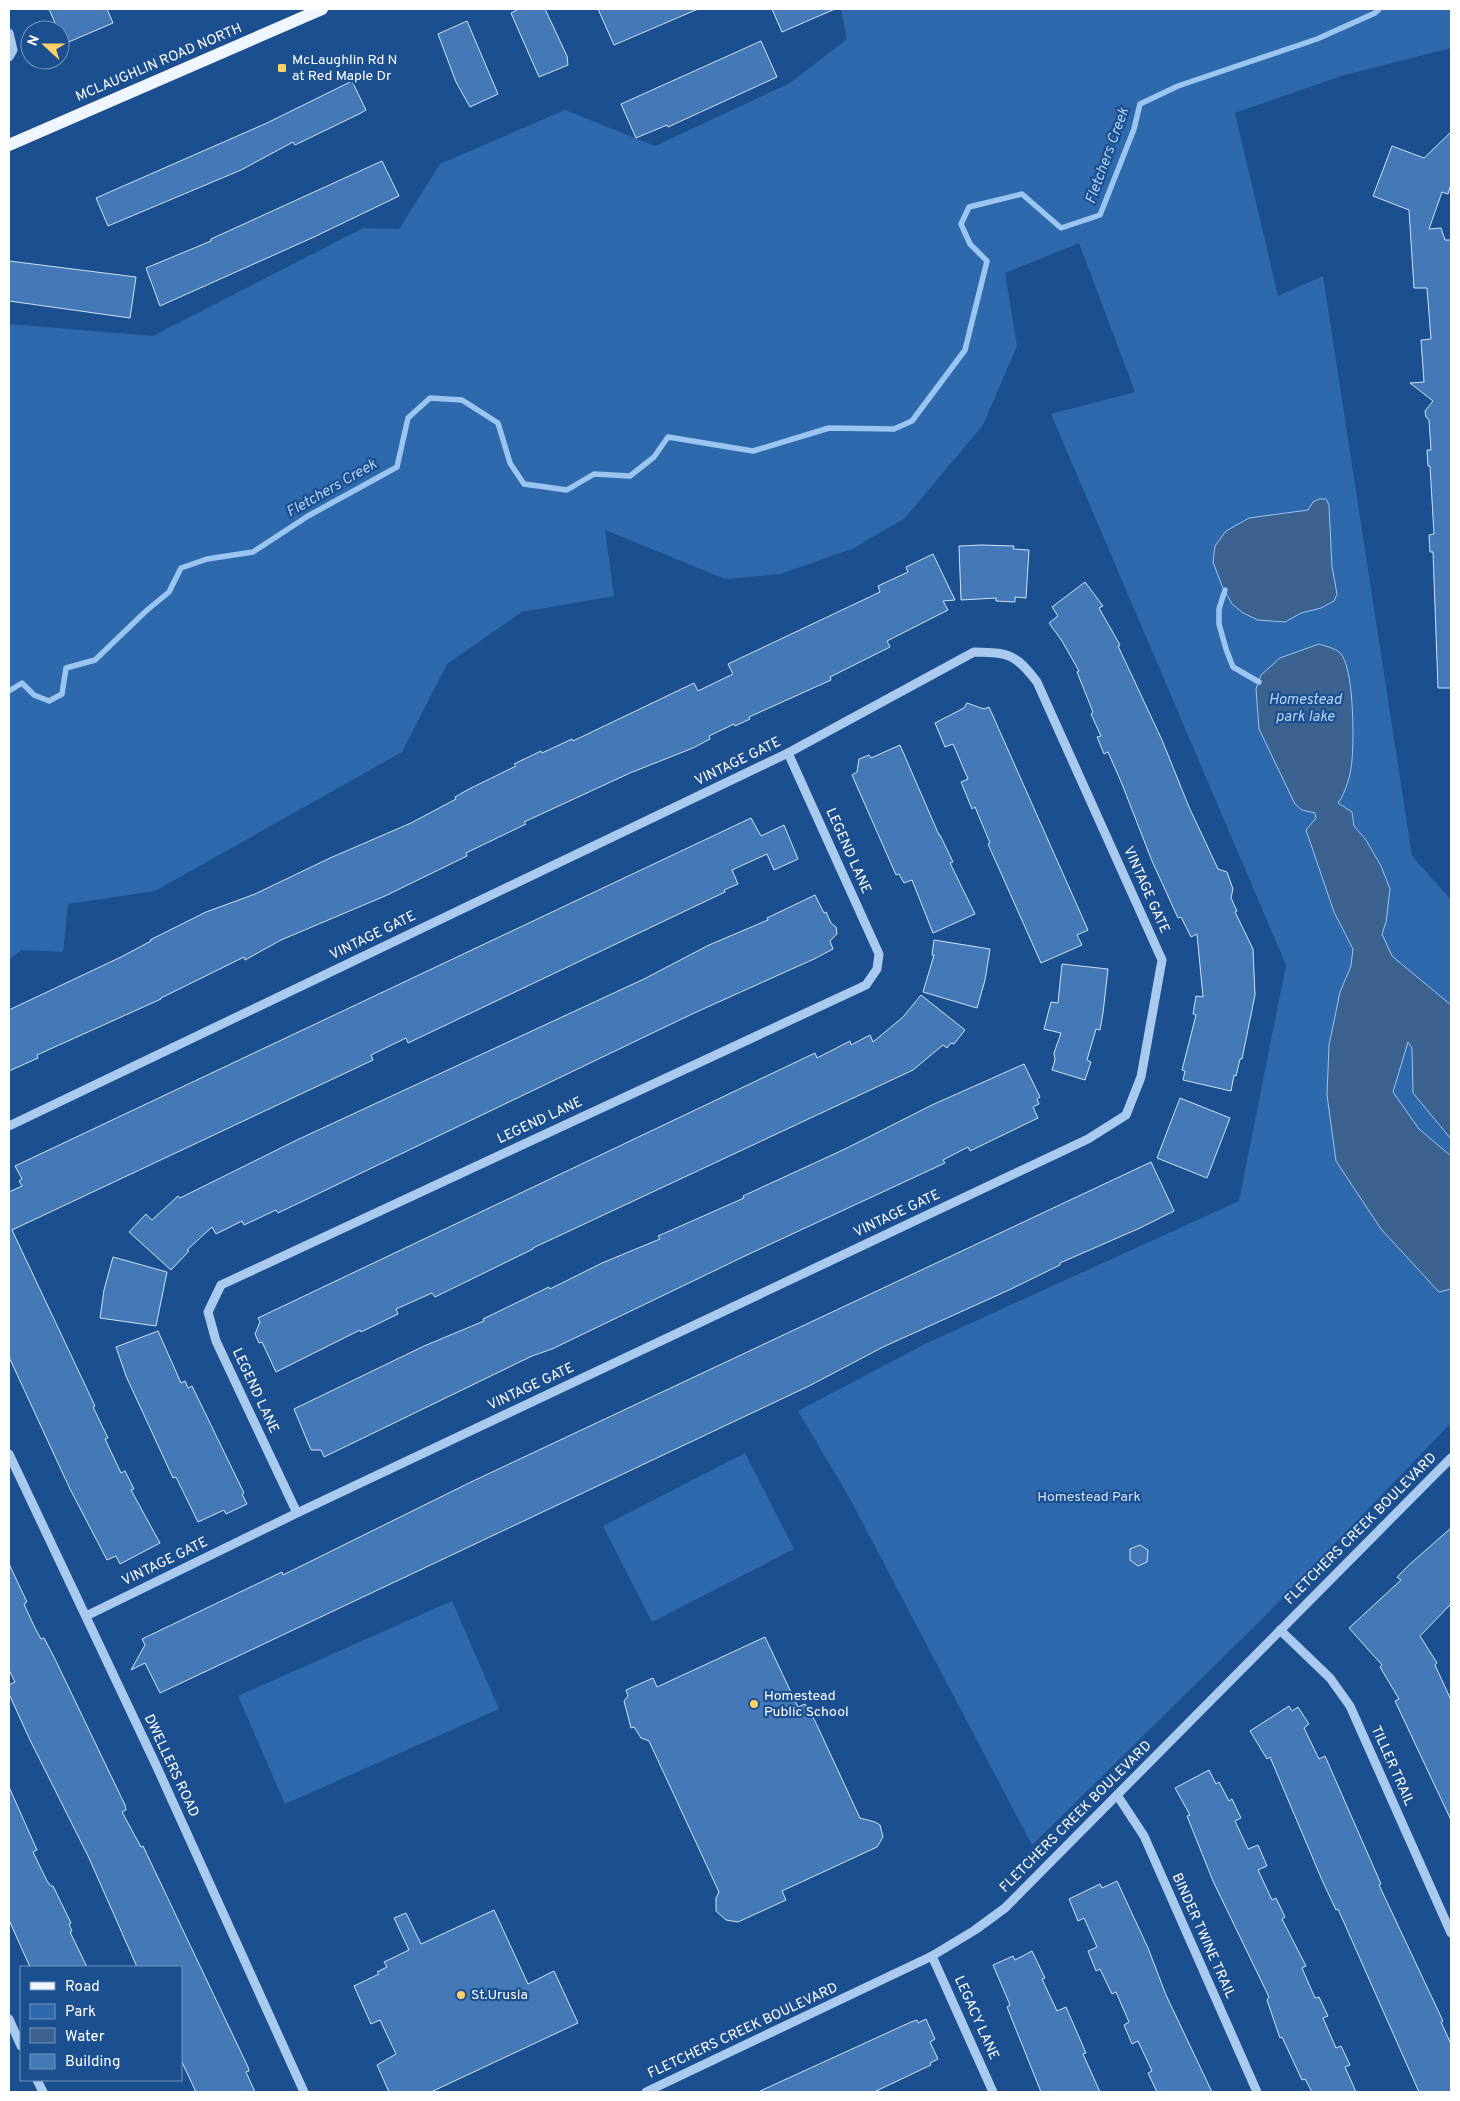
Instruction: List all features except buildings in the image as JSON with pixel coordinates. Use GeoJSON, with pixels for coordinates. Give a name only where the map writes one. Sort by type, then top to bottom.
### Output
{"type":"FeatureCollection","features":[{"type":"Feature","properties":{"kind":"main road","name":"MCLAUGHLIN ROAD NORTH"},"geometry":{"type":"LineString","coordinates":[[9,145],[322,9]]}},
{"type":"Feature","properties":{"kind":"street"},"geometry":{"type":"LineString","coordinates":[[9,33],[13,50],[9,57]]}},
{"type":"Feature","properties":{"kind":"street","name":"VINTAGE GATE"},"geometry":{"type":"LineString","coordinates":[[9,1126],[788,753],[974,652],[1002,653],[1021,661],[1037,682],[1162,960],[1141,1077],[1126,1115],[1088,1139],[297,1513],[86,1616]]}},
{"type":"Feature","properties":{"kind":"street","name":"LEGEND LANE"},"geometry":{"type":"LineString","coordinates":[[297,1513],[216,1341],[208,1312],[220,1285],[866,985],[877,969],[879,954],[788,753]]}},
{"type":"Feature","properties":{"kind":"street","name":"DWELLERS ROAD"},"geometry":{"type":"LineString","coordinates":[[9,1454],[86,1616],[304,2092]]}},
{"type":"Feature","properties":{"kind":"street","name":"FLETCHERS CREEK BOULEVARD"},"geometry":{"type":"LineString","coordinates":[[646,2092],[932,1956],[975,1930],[1005,1908],[1451,1458]]}},
{"type":"Feature","properties":{"kind":"street","name":"TILLER TRAIL"},"geometry":{"type":"LineString","coordinates":[[1280,1630],[1330,1678],[1350,1706],[1451,1933]]}},
{"type":"Feature","properties":{"kind":"street","name":"BINDER TWINE TRAIL"},"geometry":{"type":"LineString","coordinates":[[1117,1795],[1144,1836],[1257,2092]]}},
{"type":"Feature","properties":{"kind":"street","name":"LEGACY LANE"},"geometry":{"type":"LineString","coordinates":[[932,1956],[994,2092]]}},
{"type":"Feature","properties":{"kind":"street"},"geometry":{"type":"LineString","coordinates":[[9,2019],[20,2044]]}},
{"type":"Feature","properties":{"kind":"green space","name":"Homestead Park"},"geometry":{"type":"Polygon","coordinates":[[[841,9],[1451,9],[1451,48],[1341,76],[1235,113],[1278,296],[1323,276],[1412,856],[1451,900],[1451,1423],[1265,1616],[1032,1845],[849,1497],[798,1411],[925,1344],[1239,1201],[1286,965],[1051,414],[1135,392],[1079,243],[1005,273],[1017,346],[983,425],[905,518],[854,548],[781,574],[725,579],[605,530],[614,596],[522,612],[447,664],[402,752],[155,891],[68,904],[63,952],[21,950],[9,960],[9,324],[153,336],[363,228],[399,229],[440,164],[565,110],[655,146],[790,83],[847,39],[841,9]]]}},
{"type":"Feature","properties":{"kind":"green space"},"geometry":{"type":"Polygon","coordinates":[[[745,1453],[794,1549],[652,1622],[603,1526],[745,1453]]]}},
{"type":"Feature","properties":{"kind":"green space"},"geometry":{"type":"Polygon","coordinates":[[[452,1601],[499,1709],[285,1804],[238,1696],[452,1601]]]}},
{"type":"Feature","properties":{"kind":"water"},"geometry":{"type":"Polygon","coordinates":[[[1319,499],[1326,499],[1329,505],[1332,567],[1337,594],[1334,601],[1321,608],[1301,613],[1285,622],[1258,620],[1243,613],[1232,604],[1222,586],[1213,562],[1215,546],[1226,531],[1249,518],[1308,510],[1313,502],[1319,499]]]}},
{"type":"Feature","properties":{"kind":"water","name":"Homestead park lake"},"geometry":{"type":"Polygon","coordinates":[[[1319,644],[1333,648],[1340,653],[1345,660],[1348,672],[1353,720],[1352,760],[1348,783],[1338,803],[1352,812],[1354,826],[1366,840],[1381,866],[1390,889],[1386,922],[1382,934],[1392,956],[1451,1005],[1451,1139],[1413,1093],[1412,1048],[1408,1042],[1393,1092],[1419,1129],[1451,1156],[1451,1289],[1439,1292],[1381,1229],[1336,1161],[1327,1095],[1329,1045],[1340,992],[1351,966],[1353,949],[1334,912],[1306,830],[1316,818],[1315,813],[1302,810],[1295,804],[1259,729],[1256,689],[1261,675],[1280,658],[1319,644]]]}},
{"type":"Feature","properties":{"kind":"waterway","name":"Fletchers Creek"},"geometry":{"type":"LineString","coordinates":[[9,691],[22,683],[34,695],[49,701],[62,694],[66,668],[95,660],[146,611],[169,592],[181,568],[207,559],[253,552],[308,516],[397,467],[408,418],[430,398],[462,400],[498,423],[510,463],[524,484],[567,490],[594,474],[630,476],[654,457],[668,437],[753,451],[829,428],[894,429],[912,421],[965,350],[987,261],[970,244],[961,224],[969,207],[1022,194],[1061,228],[1100,215],[1134,129],[1140,104],[1178,86],[1317,39],[1375,13],[1379,9]]}},
{"type":"Feature","properties":{"kind":"waterway"},"geometry":{"type":"LineString","coordinates":[[1225,590],[1219,609],[1219,624],[1226,649],[1233,667],[1259,682]]}},
{"type":"Feature","properties":{"kind":"place","name":"McLaughlin Rd N at Red Maple Dr"},"geometry":{"type":"Point","coordinates":[282,68]}},
{"type":"Feature","properties":{"kind":"place","name":"Homestead Public School"},"geometry":{"type":"Point","coordinates":[754,1704]}},
{"type":"Feature","properties":{"kind":"place","name":"St.Urusla"},"geometry":{"type":"Point","coordinates":[461,1995]}}]}
